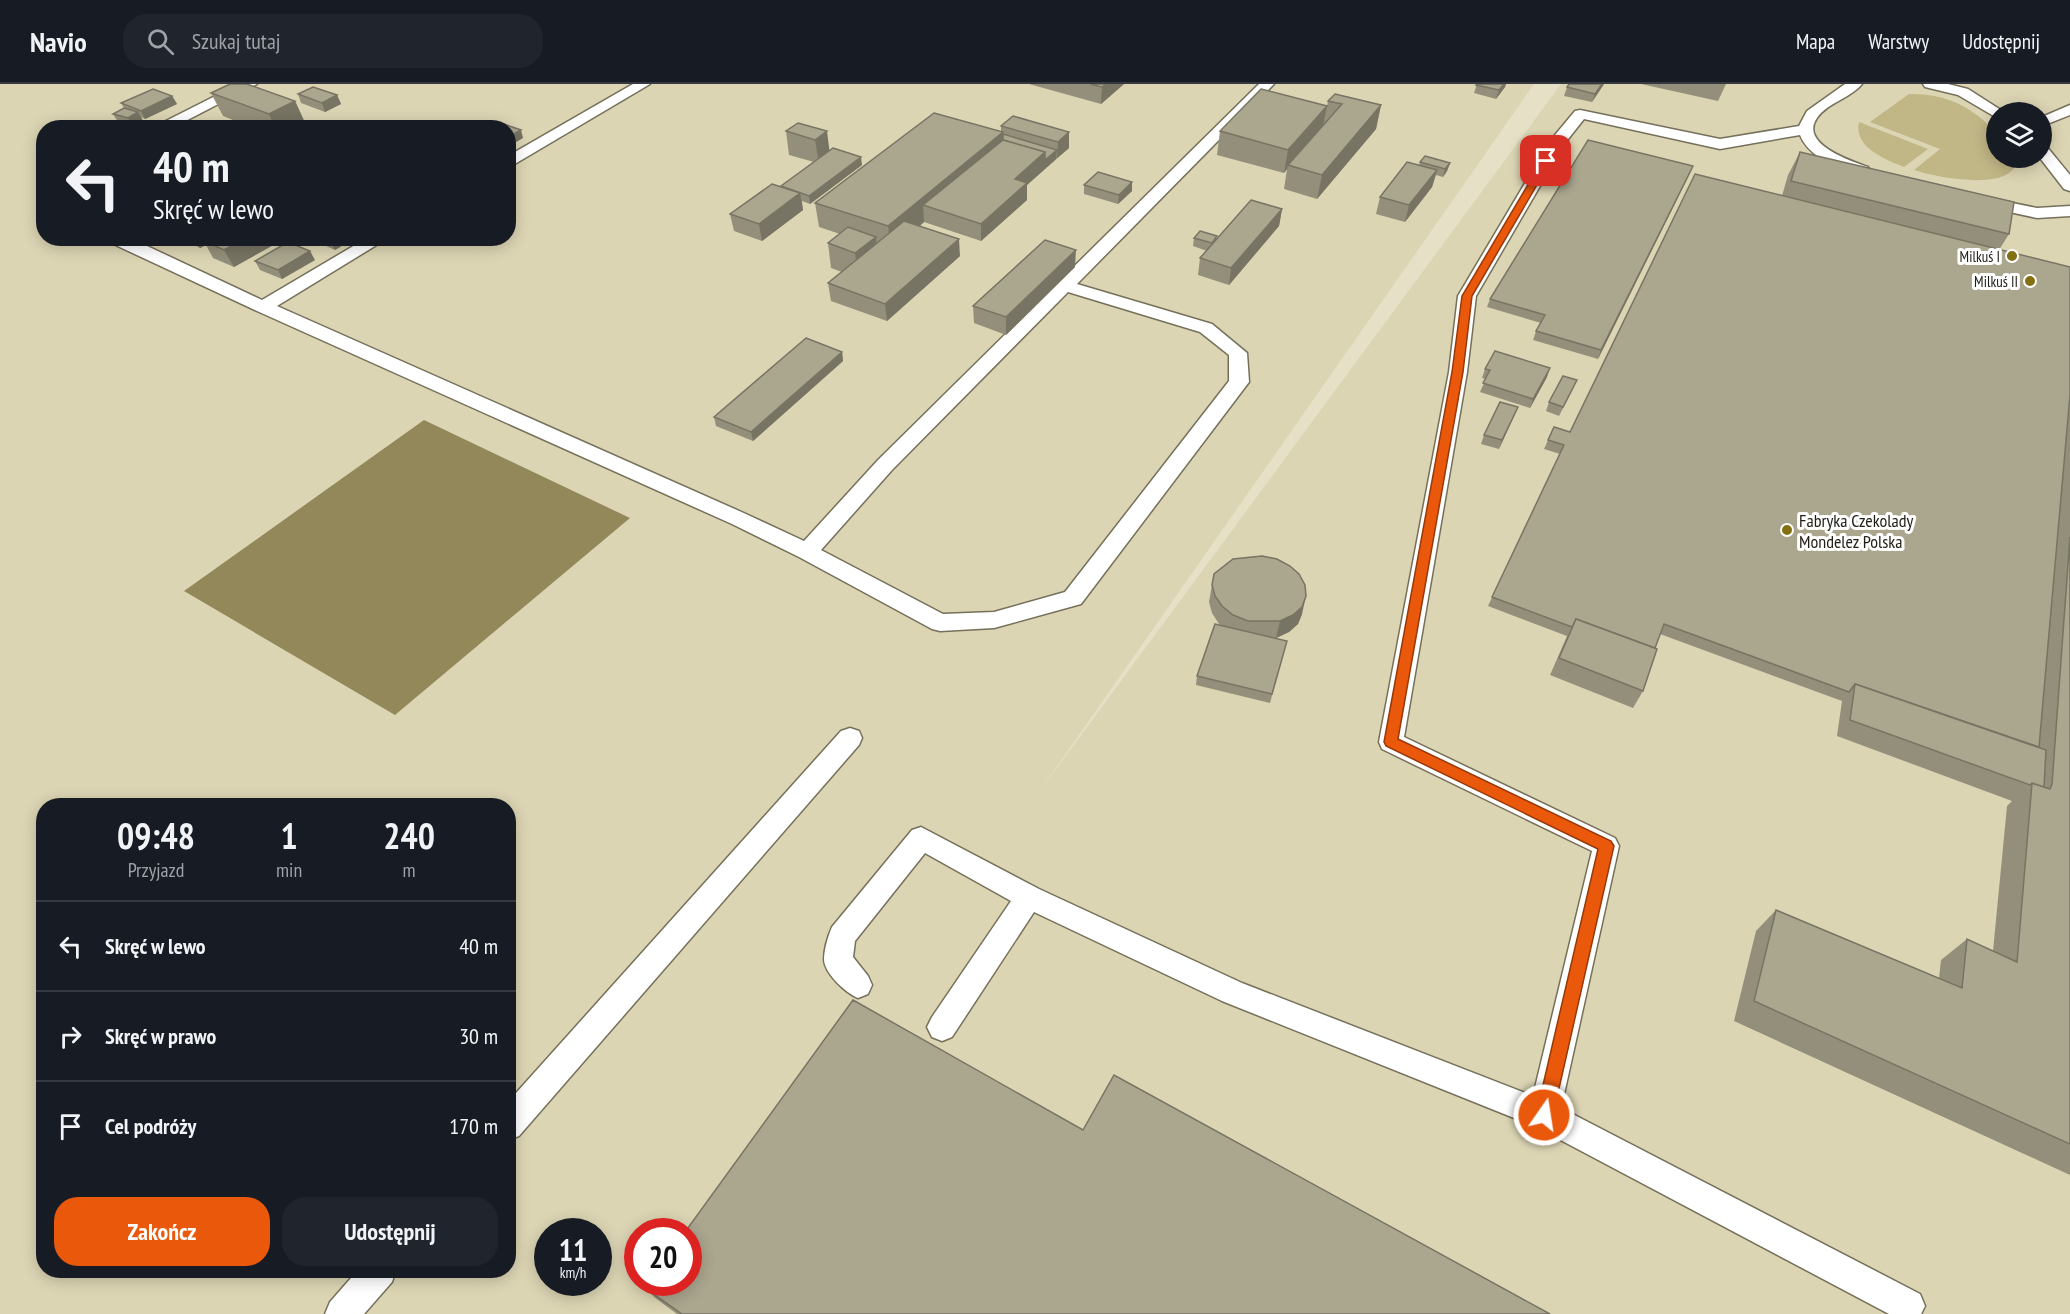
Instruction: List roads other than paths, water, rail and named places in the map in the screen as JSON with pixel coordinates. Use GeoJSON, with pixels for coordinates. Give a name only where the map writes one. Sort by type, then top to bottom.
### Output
{"type":"FeatureCollection","features":[{"type":"Feature","properties":{"kind":"lane"},"geometry":{"type":"LineString","coordinates":[[176,120],[250,84]]}},
{"type":"Feature","properties":{"kind":"lane"},"geometry":{"type":"LineString","coordinates":[[516,158],[643,84]]}},
{"type":"Feature","properties":{"kind":"lane"},"geometry":{"type":"LineString","coordinates":[[807,552],[885,465],[1267,84]]}},
{"type":"Feature","properties":{"kind":"lane"},"geometry":{"type":"LineString","coordinates":[[1855,84],[1810,117],[1806,129],[1812,144],[1834,161],[1873,174]]}},
{"type":"Feature","properties":{"kind":"lane"},"geometry":{"type":"LineString","coordinates":[[1930,84],[1963,92],[1986,106]]}},
{"type":"Feature","properties":{"kind":"lane"},"geometry":{"type":"LineString","coordinates":[[2052,117],[2070,109]]}},
{"type":"Feature","properties":{"kind":"lane"},"geometry":{"type":"LineString","coordinates":[[1544,1115],[1606,846],[1391,742],[1458,372],[1467,296],[1558,141],[1580,114],[1720,144],[1806,129]]}},
{"type":"Feature","properties":{"kind":"lane"},"geometry":{"type":"LineString","coordinates":[[2052,163],[2070,186]]}},
{"type":"Feature","properties":{"kind":"lane"},"geometry":{"type":"LineString","coordinates":[[1970,198],[2037,213],[2070,211]]}},
{"type":"Feature","properties":{"kind":"lane"},"geometry":{"type":"LineString","coordinates":[[133,246],[263,307],[729,514],[940,622],[994,620],[1073,598],[1239,382],[1238,353],[1206,328],[1066,286]]}},
{"type":"Feature","properties":{"kind":"lane"},"geometry":{"type":"LineString","coordinates":[[263,307],[366,246]]}},
{"type":"Feature","properties":{"kind":"lane"},"geometry":{"type":"LineString","coordinates":[[516,1116],[850,738]]}},
{"type":"Feature","properties":{"kind":"lane"},"geometry":{"type":"LineString","coordinates":[[858,985],[838,961],[842,936],[921,838],[1029,897],[1232,992],[1544,1115],[1908,1306]]}},
{"type":"Feature","properties":{"kind":"lane"},"geometry":{"type":"LineString","coordinates":[[942,1027],[1029,897]]}},
{"type":"Feature","properties":{"kind":"lane"},"geometry":{"type":"LineString","coordinates":[[342,1314],[374,1278]]}},
{"type":"Feature","properties":{"kind":"place","name":"Milkuś I"},"geometry":{"type":"Point","coordinates":[2012,256]}},
{"type":"Feature","properties":{"kind":"place","name":"Milkuś II"},"geometry":{"type":"Point","coordinates":[2030,281]}},
{"type":"Feature","properties":{"kind":"place","name":"Fabryka Czekolady Mondelez Polska"},"geometry":{"type":"Point","coordinates":[1787,530]}}]}
